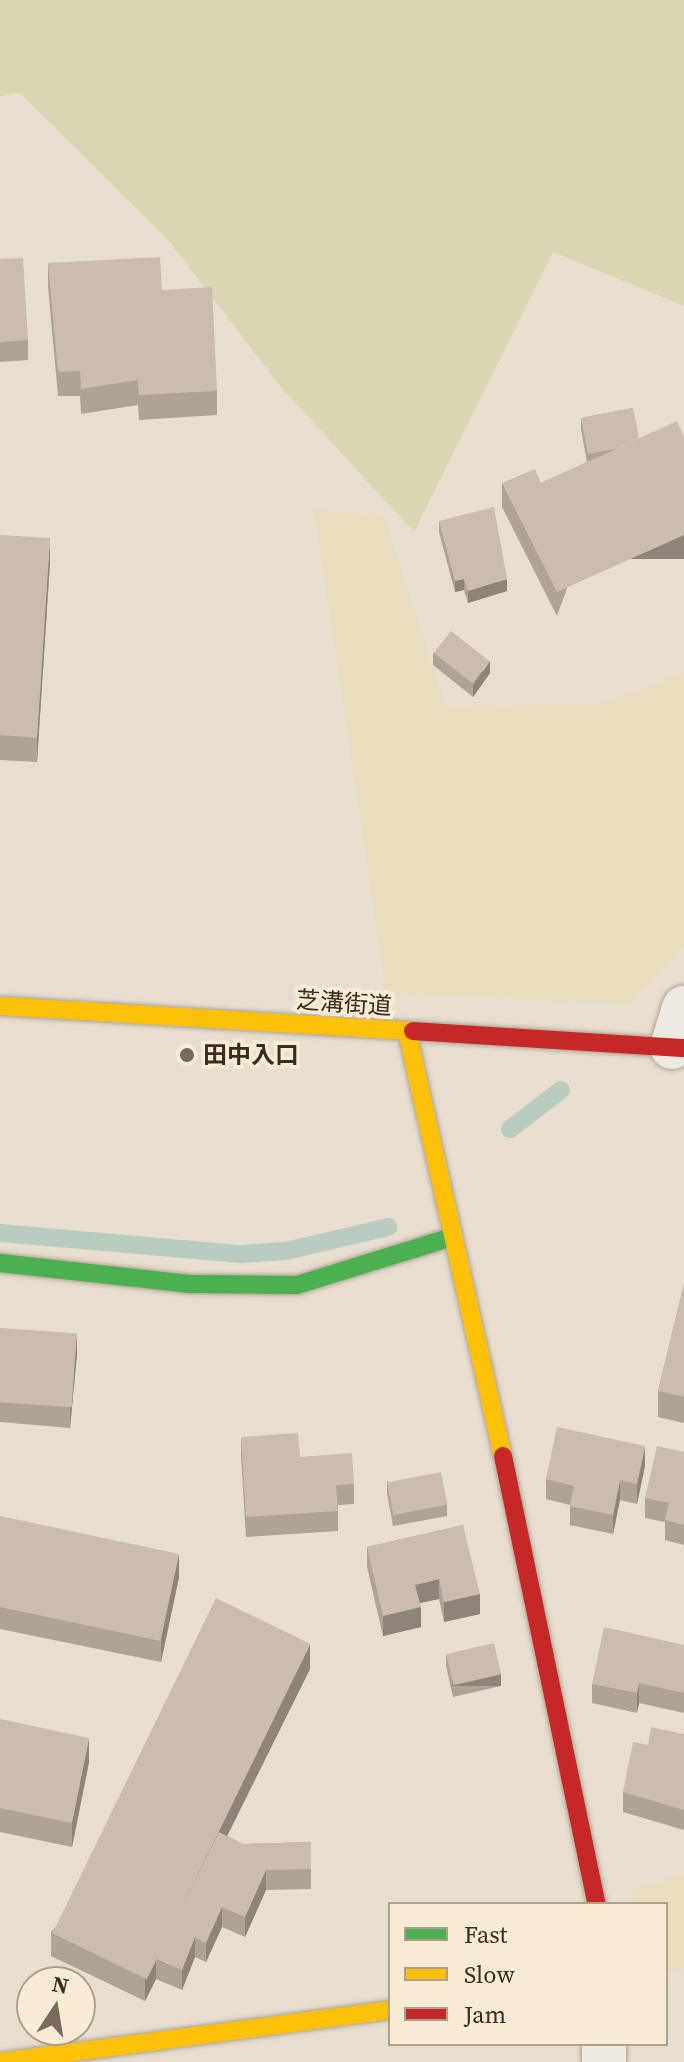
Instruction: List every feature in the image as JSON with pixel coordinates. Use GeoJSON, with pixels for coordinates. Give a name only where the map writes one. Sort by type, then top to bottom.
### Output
{"type":"FeatureCollection","features":[{"type":"Feature","properties":{"kind":"street","name":"芝溝街道"},"geometry":{"type":"LineString","coordinates":[[0,1006],[407,1031],[680,1035]]}},
{"type":"Feature","properties":{"kind":"street"},"geometry":{"type":"LineString","coordinates":[[407,1031],[589,1840],[597,1902]]}},
{"type":"Feature","properties":{"kind":"street"},"geometry":{"type":"LineString","coordinates":[[0,1263],[189,1284],[297,1285],[452,1237]]}},
{"type":"Feature","properties":{"kind":"street"},"geometry":{"type":"LineString","coordinates":[[0,2062],[388,2010]]}},
{"type":"Feature","properties":{"kind":"shaded area"},"geometry":{"type":"Polygon","coordinates":[[[0,0],[684,0],[684,306],[553,252],[414,532],[281,387],[169,241],[20,93],[0,96],[0,0]]]}},
{"type":"Feature","properties":{"kind":"shaded area"},"geometry":{"type":"Polygon","coordinates":[[[314,510],[384,515],[446,707],[604,703],[684,672],[684,946],[631,1005],[386,992],[314,510]]]}},
{"type":"Feature","properties":{"kind":"shaded area"},"geometry":{"type":"Polygon","coordinates":[[[684,1874],[684,1970],[668,1972],[668,1902],[633,1902],[632,1890],[684,1874]]]}},
{"type":"Feature","properties":{"kind":"building"},"geometry":{"type":"Polygon","coordinates":[[[160,257],[162,290],[212,287],[217,391],[139,395],[138,380],[81,389],[80,371],[58,372],[48,263],[160,257]]]}},
{"type":"Feature","properties":{"kind":"building"},"geometry":{"type":"Polygon","coordinates":[[[23,258],[28,340],[0,342],[0,259],[23,258]]]}},
{"type":"Feature","properties":{"kind":"building"},"geometry":{"type":"Polygon","coordinates":[[[633,408],[639,438],[615,449],[588,454],[581,418],[633,408]]]}},
{"type":"Feature","properties":{"kind":"building"},"geometry":{"type":"Polygon","coordinates":[[[677,421],[684,437],[684,535],[557,592],[502,483],[535,469],[541,483],[677,421]]]}},
{"type":"Feature","properties":{"kind":"building"},"geometry":{"type":"Polygon","coordinates":[[[494,507],[507,579],[468,591],[464,579],[455,581],[439,521],[494,507]]]}},
{"type":"Feature","properties":{"kind":"building"},"geometry":{"type":"Polygon","coordinates":[[[0,535],[50,538],[37,738],[0,735],[0,535]]]}},
{"type":"Feature","properties":{"kind":"building"},"geometry":{"type":"Polygon","coordinates":[[[451,631],[490,661],[472,683],[434,653],[451,631]]]}},
{"type":"Feature","properties":{"kind":"building"},"geometry":{"type":"Polygon","coordinates":[[[684,1284],[684,1397],[658,1391],[684,1284]]]}},
{"type":"Feature","properties":{"kind":"building"},"geometry":{"type":"Polygon","coordinates":[[[0,1328],[77,1333],[72,1407],[0,1402],[0,1328]]]}},
{"type":"Feature","properties":{"kind":"building"},"geometry":{"type":"Polygon","coordinates":[[[557,1427],[645,1446],[637,1484],[620,1480],[613,1515],[570,1506],[574,1486],[546,1479],[557,1427]]]}},
{"type":"Feature","properties":{"kind":"building"},"geometry":{"type":"Polygon","coordinates":[[[298,1433],[300,1457],[352,1453],[354,1484],[336,1485],[338,1511],[246,1517],[241,1437],[298,1433]]]}},
{"type":"Feature","properties":{"kind":"building"},"geometry":{"type":"Polygon","coordinates":[[[657,1446],[684,1452],[684,1525],[665,1520],[669,1503],[645,1498],[657,1446]]]}},
{"type":"Feature","properties":{"kind":"building"},"geometry":{"type":"Polygon","coordinates":[[[441,1472],[447,1504],[393,1515],[387,1482],[441,1472]]]}},
{"type":"Feature","properties":{"kind":"building"},"geometry":{"type":"Polygon","coordinates":[[[0,1516],[179,1554],[160,1641],[0,1607],[0,1516]]]}},
{"type":"Feature","properties":{"kind":"building"},"geometry":{"type":"Polygon","coordinates":[[[463,1525],[480,1594],[444,1602],[439,1579],[415,1585],[421,1607],[383,1616],[367,1547],[463,1525]]]}},
{"type":"Feature","properties":{"kind":"building"},"geometry":{"type":"Polygon","coordinates":[[[216,1598],[310,1644],[147,1979],[52,1933],[216,1598]]]}},
{"type":"Feature","properties":{"kind":"building"},"geometry":{"type":"Polygon","coordinates":[[[604,1627],[684,1645],[684,1693],[639,1683],[637,1693],[592,1684],[604,1627]]]}},
{"type":"Feature","properties":{"kind":"building"},"geometry":{"type":"Polygon","coordinates":[[[494,1643],[501,1674],[453,1685],[446,1654],[494,1643]]]}},
{"type":"Feature","properties":{"kind":"building"},"geometry":{"type":"Polygon","coordinates":[[[0,1719],[89,1738],[72,1823],[0,1808],[0,1719]]]}},
{"type":"Feature","properties":{"kind":"building"},"geometry":{"type":"Polygon","coordinates":[[[651,1727],[684,1734],[684,1810],[623,1792],[633,1742],[648,1745],[651,1727]]]}},
{"type":"Feature","properties":{"kind":"building"},"geometry":{"type":"Polygon","coordinates":[[[219,1832],[243,1844],[311,1842],[311,1869],[266,1870],[245,1917],[222,1907],[206,1943],[195,1937],[182,1970],[156,1959],[219,1832]]]}},
{"type":"Feature","properties":{"kind":"waterway"},"geometry":{"type":"LineString","coordinates":[[510,1129],[561,1090]]}},
{"type":"Feature","properties":{"kind":"waterway"},"geometry":{"type":"LineString","coordinates":[[0,1233],[241,1254],[286,1251],[388,1227]]}},
{"type":"Feature","properties":{"kind":"traffic: fast"},"geometry":{"type":"LineString","coordinates":[[0,1263],[189,1284],[297,1285],[452,1237]]}},
{"type":"Feature","properties":{"kind":"traffic: slow"},"geometry":{"type":"LineString","coordinates":[[0,1006],[413,1031]]}},
{"type":"Feature","properties":{"kind":"traffic: slow"},"geometry":{"type":"LineString","coordinates":[[407,1031],[503,1456]]}},
{"type":"Feature","properties":{"kind":"traffic: slow"},"geometry":{"type":"LineString","coordinates":[[0,2062],[388,2010]]}},
{"type":"Feature","properties":{"kind":"traffic: jam"},"geometry":{"type":"LineString","coordinates":[[413,1031],[684,1048]]}},
{"type":"Feature","properties":{"kind":"traffic: jam"},"geometry":{"type":"LineString","coordinates":[[503,1456],[597,1902]]}},
{"type":"Feature","properties":{"kind":"place","name":"田中入口"},"geometry":{"type":"Point","coordinates":[187,1055]}}]}
